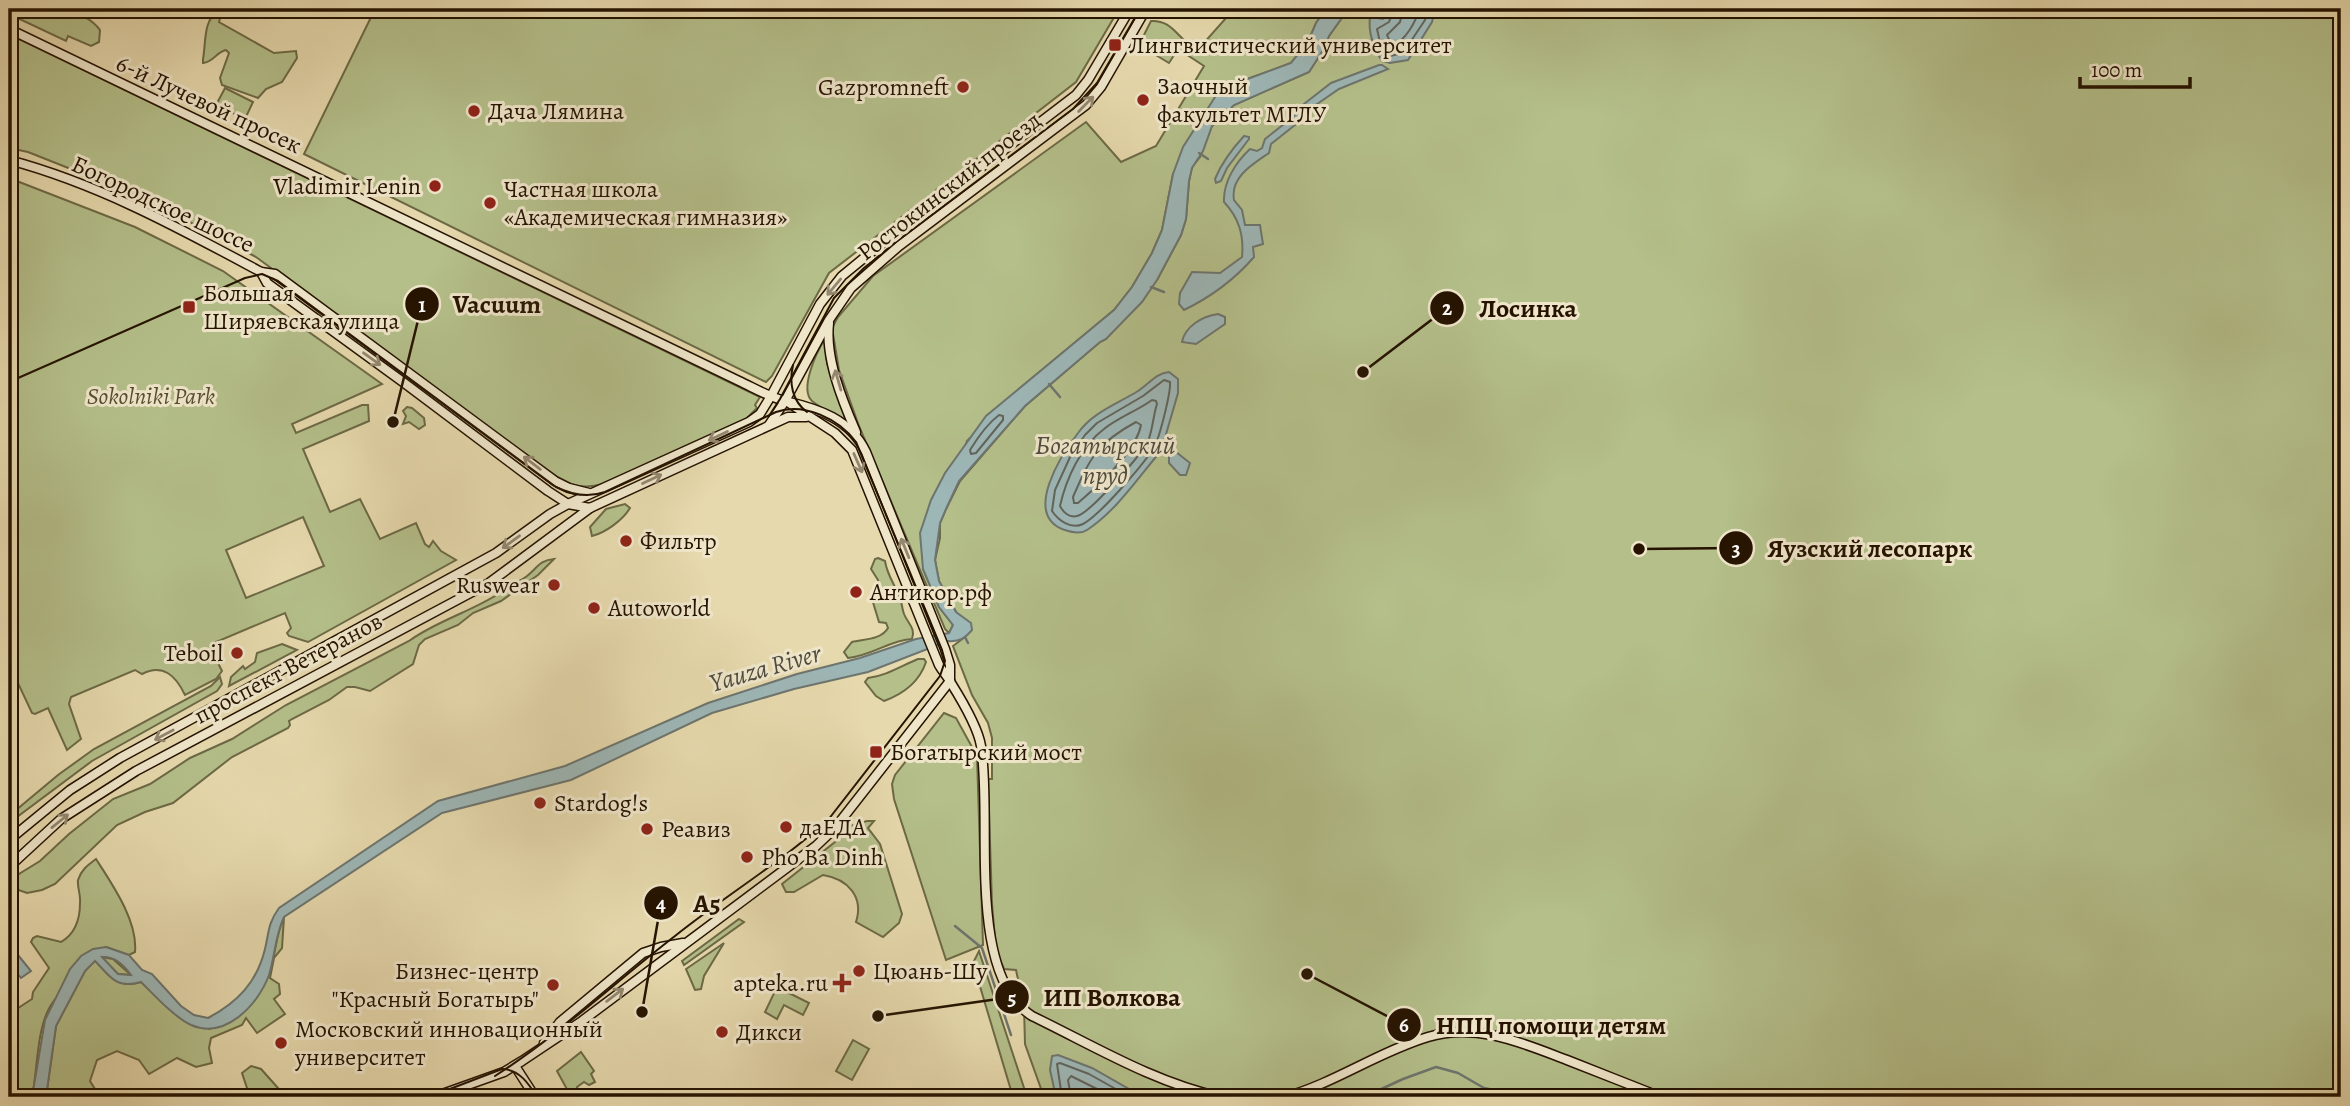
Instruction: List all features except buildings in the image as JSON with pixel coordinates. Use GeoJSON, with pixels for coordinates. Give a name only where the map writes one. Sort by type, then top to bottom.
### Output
{"type":"FeatureCollection","features":[{"type":"Feature","properties":{"kind":"main road","name":"Ростокинский проезд"},"geometry":{"type":"LineString","coordinates":[[771,396],[813,317],[835,284],[892,235],[1076,95],[1130,9]]}},
{"type":"Feature","properties":{"kind":"main road","name":"Ростокинский проезд"},"geometry":{"type":"LineString","coordinates":[[785,401],[829,320],[851,288],[868,271],[1086,105],[1101,87],[1146,9]]}},
{"type":"Feature","properties":{"kind":"main road","name":"6-й Лучевой просек"},"geometry":{"type":"LineString","coordinates":[[9,29],[785,401]]}},
{"type":"Feature","properties":{"kind":"main road","name":"Богородское шоссе"},"geometry":{"type":"LineString","coordinates":[[9,160],[42,169],[100,191],[174,225],[261,272],[275,274],[555,481],[569,488],[592,493]]}},
{"type":"Feature","properties":{"kind":"main road","name":"Богородское шоссе"},"geometry":{"type":"LineString","coordinates":[[261,272],[267,283],[568,504],[590,508]]}},
{"type":"Feature","properties":{"kind":"main road"},"geometry":{"type":"LineString","coordinates":[[434,1097],[515,1066],[582,1021],[784,871],[835,828],[950,681],[950,665],[945,649],[839,386],[832,359],[829,320]]}},
{"type":"Feature","properties":{"kind":"main road"},"geometry":{"type":"LineString","coordinates":[[592,493],[749,422],[760,414],[771,396]]}},
{"type":"Feature","properties":{"kind":"main road"},"geometry":{"type":"LineString","coordinates":[[785,401],[814,408],[848,428],[859,438]]}},
{"type":"Feature","properties":{"kind":"main road"},"geometry":{"type":"LineString","coordinates":[[785,401],[835,433],[847,443],[856,457],[942,671],[979,735],[988,907],[993,951],[1003,983],[1015,1003],[1032,1016],[1158,1078],[1220,1097]]}},
{"type":"Feature","properties":{"kind":"main road"},"geometry":{"type":"LineString","coordinates":[[769,425],[785,401]]}},
{"type":"Feature","properties":{"kind":"main road"},"geometry":{"type":"LineString","coordinates":[[590,508],[769,425],[793,416],[809,418]]}},
{"type":"Feature","properties":{"kind":"main road","name":"проспект Ветеранов"},"geometry":{"type":"LineString","coordinates":[[9,840],[70,790],[120,758],[496,554],[550,514],[592,493]]}},
{"type":"Feature","properties":{"kind":"main road","name":"проспект Ветеранов"},"geometry":{"type":"LineString","coordinates":[[9,866],[61,819],[93,797],[136,771],[489,583],[590,508]]}},
{"type":"Feature","properties":{"kind":"main road"},"geometry":{"type":"LineString","coordinates":[[540,1049],[561,1022],[642,953],[685,943]]}},
{"type":"Feature","properties":{"kind":"main road"},"geometry":{"type":"LineString","coordinates":[[1286,1097],[1318,1086],[1398,1048],[1429,1037],[1463,1031],[1512,1039],[1661,1097]]}},
{"type":"Feature","properties":{"kind":"main road"},"geometry":{"type":"LineString","coordinates":[[515,1066],[535,1097]]}},
{"type":"Feature","properties":{"kind":"green space"},"geometry":{"type":"Polygon","coordinates":[[[9,9],[58,9],[82,15],[100,30],[99,42],[91,46],[68,36],[66,41],[9,14],[9,9]]]}},
{"type":"Feature","properties":{"kind":"green space"},"geometry":{"type":"Polygon","coordinates":[[[375,9],[1119,9],[1076,82],[829,273],[772,376],[766,382],[304,154],[375,9]]]}},
{"type":"Feature","properties":{"kind":"green space"},"geometry":{"type":"Polygon","coordinates":[[[1234,9],[1326,9],[1308,42],[1291,63],[1242,81],[1217,94],[1173,174],[1162,230],[1132,287],[1114,310],[1011,396],[967,441],[923,569],[939,607],[953,625],[949,633],[859,426],[839,370],[832,328],[873,276],[1086,122],[1121,162],[1156,146],[1204,66],[1178,49],[1169,63],[1136,43],[1144,35],[1151,21],[1157,21],[1166,24],[1185,41],[1203,44],[1234,9]]]}},
{"type":"Feature","properties":{"kind":"green space"},"geometry":{"type":"Polygon","coordinates":[[[1355,9],[2341,9],[2341,1097],[1044,1097],[1025,1044],[1024,1007],[1016,970],[1004,969],[996,950],[988,779],[992,779],[992,738],[988,723],[972,695],[953,646],[965,637],[956,612],[939,581],[935,560],[940,523],[960,481],[1025,406],[1106,339],[1157,280],[1181,235],[1186,219],[1192,167],[1200,157],[1212,126],[1234,105],[1309,72],[1344,15],[1355,9]]]}},
{"type":"Feature","properties":{"kind":"green space"},"geometry":{"type":"Polygon","coordinates":[[[218,12],[221,15],[219,22],[274,53],[296,51],[297,58],[282,82],[266,89],[258,98],[222,85],[220,78],[229,53],[226,50],[203,63],[207,26],[218,12]]]}},
{"type":"Feature","properties":{"kind":"green space"},"geometry":{"type":"Polygon","coordinates":[[[9,34],[760,397],[755,405],[757,408],[746,419],[603,484],[582,486],[565,482],[256,257],[144,198],[28,152],[9,148],[9,34]]]}},
{"type":"Feature","properties":{"kind":"green space"},"geometry":{"type":"Polygon","coordinates":[[[225,88],[253,102],[245,119],[216,105],[225,88]]]}},
{"type":"Feature","properties":{"kind":"green space","name":"Sokolniki Park"},"geometry":{"type":"Polygon","coordinates":[[[9,178],[135,227],[223,271],[382,384],[292,424],[296,433],[362,405],[368,405],[369,421],[303,449],[330,512],[360,499],[380,539],[416,523],[425,544],[429,547],[433,541],[441,551],[456,560],[308,642],[289,636],[287,633],[291,628],[285,613],[216,642],[211,649],[222,671],[216,679],[185,695],[168,673],[156,670],[142,674],[135,670],[71,697],[69,704],[81,739],[67,750],[48,708],[32,713],[9,664],[9,178]],[[303,517],[226,550],[246,598],[324,566],[303,517]]]}},
{"type":"Feature","properties":{"kind":"green space"},"geometry":{"type":"Polygon","coordinates":[[[825,339],[827,363],[846,421],[816,404],[808,395],[808,379],[825,339]]]}},
{"type":"Feature","properties":{"kind":"green space"},"geometry":{"type":"Polygon","coordinates":[[[407,407],[424,418],[425,425],[419,429],[409,422],[403,424],[406,416],[403,411],[407,407]]]}},
{"type":"Feature","properties":{"kind":"green space"},"geometry":{"type":"Polygon","coordinates":[[[625,504],[630,508],[623,517],[608,529],[592,536],[590,527],[606,509],[625,504]]]}},
{"type":"Feature","properties":{"kind":"green space"},"geometry":{"type":"Polygon","coordinates":[[[878,558],[885,561],[912,629],[912,639],[848,658],[844,652],[852,642],[877,637],[888,628],[886,623],[879,622],[872,599],[880,594],[878,580],[871,569],[878,558]]]}},
{"type":"Feature","properties":{"kind":"green space"},"geometry":{"type":"Polygon","coordinates":[[[554,559],[538,575],[501,601],[473,613],[458,625],[425,639],[419,645],[413,664],[370,691],[347,687],[329,700],[289,721],[288,728],[232,757],[173,803],[117,825],[55,884],[27,893],[13,888],[19,874],[40,861],[113,799],[150,784],[190,758],[232,739],[286,705],[485,602],[542,563],[554,559]]]}},
{"type":"Feature","properties":{"kind":"green space"},"geometry":{"type":"Polygon","coordinates":[[[282,644],[297,650],[229,686],[231,677],[243,666],[245,669],[255,662],[257,653],[282,644]]]}},
{"type":"Feature","properties":{"kind":"green space"},"geometry":{"type":"Polygon","coordinates":[[[924,659],[926,662],[919,676],[904,691],[891,698],[884,701],[876,696],[865,682],[868,678],[924,659]]]}},
{"type":"Feature","properties":{"kind":"green space"},"geometry":{"type":"Polygon","coordinates":[[[220,677],[222,684],[217,691],[92,761],[9,823],[9,816],[94,749],[211,686],[220,677]]]}},
{"type":"Feature","properties":{"kind":"green space"},"geometry":{"type":"Polygon","coordinates":[[[944,713],[956,718],[977,756],[983,945],[946,960],[894,799],[892,784],[895,775],[944,713]]]}},
{"type":"Feature","properties":{"kind":"green space"},"geometry":{"type":"Polygon","coordinates":[[[874,821],[868,828],[880,844],[902,914],[899,923],[883,937],[856,922],[856,897],[847,885],[840,881],[823,875],[794,892],[786,892],[782,884],[840,838],[850,826],[874,821]]]}},
{"type":"Feature","properties":{"kind":"green space"},"geometry":{"type":"Polygon","coordinates":[[[96,859],[128,916],[135,940],[135,952],[129,955],[106,947],[59,995],[43,1023],[32,1097],[9,1097],[9,1014],[32,999],[33,992],[49,968],[31,942],[37,936],[61,942],[70,935],[79,915],[78,880],[96,859]]]}},
{"type":"Feature","properties":{"kind":"green space"},"geometry":{"type":"Polygon","coordinates":[[[284,917],[282,948],[274,958],[270,978],[279,984],[280,994],[274,999],[285,1014],[257,1033],[246,1018],[242,1025],[211,1038],[209,1048],[212,1063],[196,1067],[177,1058],[149,1074],[139,1060],[117,1051],[97,1060],[90,1081],[100,1097],[46,1097],[56,1026],[85,971],[95,960],[115,980],[126,984],[141,982],[161,1000],[209,1029],[231,1021],[241,1013],[264,984],[271,969],[284,917]]]}},
{"type":"Feature","properties":{"kind":"green space"},"geometry":{"type":"Polygon","coordinates":[[[739,919],[744,922],[684,965],[682,961],[739,919]]]}},
{"type":"Feature","properties":{"kind":"green space"},"geometry":{"type":"Polygon","coordinates":[[[724,943],[704,976],[701,989],[695,990],[686,969],[724,943]]]}},
{"type":"Feature","properties":{"kind":"green space"},"geometry":{"type":"Polygon","coordinates":[[[979,951],[1027,1097],[1013,1097],[973,963],[979,951]]]}},
{"type":"Feature","properties":{"kind":"green space"},"geometry":{"type":"Polygon","coordinates":[[[101,957],[113,959],[131,975],[118,974],[101,957]]]}},
{"type":"Feature","properties":{"kind":"green space"},"geometry":{"type":"Polygon","coordinates":[[[777,987],[809,1003],[803,1015],[784,1005],[777,1019],[765,1012],[777,987]]]}},
{"type":"Feature","properties":{"kind":"green space"},"geometry":{"type":"Polygon","coordinates":[[[853,1040],[869,1049],[852,1080],[836,1071],[853,1040]]]}},
{"type":"Feature","properties":{"kind":"green space"},"geometry":{"type":"Polygon","coordinates":[[[581,1052],[594,1071],[591,1074],[595,1082],[589,1085],[584,1082],[577,1087],[582,1097],[566,1097],[569,1095],[568,1091],[557,1071],[581,1052]]]}},
{"type":"Feature","properties":{"kind":"green space"},"geometry":{"type":"Polygon","coordinates":[[[251,1066],[261,1069],[286,1097],[250,1097],[242,1073],[251,1066]]]}},
{"type":"Feature","properties":{"kind":"water"},"geometry":{"type":"Polygon","coordinates":[[[1326,9],[1355,9],[1344,15],[1309,72],[1234,105],[1212,126],[1203,151],[1192,168],[1186,219],[1181,235],[1142,302],[1106,339],[1025,406],[959,481],[940,523],[935,560],[939,581],[956,612],[971,623],[972,630],[967,635],[868,672],[794,689],[712,713],[571,780],[442,813],[284,917],[264,986],[248,1008],[228,1024],[216,1028],[191,1025],[171,1011],[141,982],[119,983],[95,961],[85,971],[56,1026],[46,1097],[32,1097],[45,1020],[70,969],[81,956],[93,949],[106,947],[129,955],[142,970],[152,974],[181,1006],[194,1015],[208,1018],[237,998],[251,981],[261,961],[271,923],[279,908],[438,801],[565,766],[708,703],[916,639],[949,633],[953,625],[939,607],[923,569],[920,533],[931,500],[945,473],[986,416],[1114,310],[1132,287],[1162,230],[1173,174],[1183,147],[1217,94],[1242,81],[1291,63],[1308,42],[1326,9]],[[102,957],[118,974],[131,975],[118,962],[102,957]]]}},
{"type":"Feature","properties":{"kind":"water"},"geometry":{"type":"Polygon","coordinates":[[[1388,9],[1435,9],[1432,22],[1408,60],[1390,63],[1382,61],[1374,45],[1370,17],[1383,19],[1388,9]]]}},
{"type":"Feature","properties":{"kind":"water"},"geometry":{"type":"Polygon","coordinates":[[[1379,65],[1388,69],[1339,89],[1310,109],[1300,121],[1271,144],[1269,153],[1239,178],[1234,200],[1242,210],[1245,225],[1260,225],[1263,244],[1253,247],[1254,257],[1230,280],[1213,294],[1184,310],[1179,304],[1180,293],[1192,272],[1220,273],[1242,257],[1239,227],[1224,202],[1228,180],[1240,160],[1250,149],[1257,151],[1262,148],[1265,139],[1331,83],[1379,65]]]}},
{"type":"Feature","properties":{"kind":"water"},"geometry":{"type":"Polygon","coordinates":[[[1244,136],[1249,139],[1227,168],[1221,181],[1216,183],[1215,179],[1224,161],[1244,136]]]}},
{"type":"Feature","properties":{"kind":"water"},"geometry":{"type":"Polygon","coordinates":[[[1218,314],[1225,317],[1225,324],[1196,344],[1182,342],[1187,331],[1196,323],[1218,314]]]}},
{"type":"Feature","properties":{"kind":"water","name":"Богатырский пруд"},"geometry":{"type":"Polygon","coordinates":[[[1169,372],[1178,379],[1178,393],[1162,448],[1169,451],[1171,448],[1190,463],[1186,475],[1180,475],[1169,463],[1169,455],[1160,452],[1117,504],[1087,530],[1072,532],[1051,521],[1046,510],[1049,483],[1078,433],[1098,414],[1138,391],[1156,377],[1169,372]]]}},
{"type":"Feature","properties":{"kind":"water"},"geometry":{"type":"Polygon","coordinates":[[[18,955],[31,971],[21,978],[9,963],[18,955]]]}},
{"type":"Feature","properties":{"kind":"water"},"geometry":{"type":"Polygon","coordinates":[[[1058,1055],[1092,1068],[1143,1097],[1056,1097],[1050,1070],[1052,1056],[1058,1055]]]}},
{"type":"Feature","properties":{"kind":"waterway"},"geometry":{"type":"LineString","coordinates":[[1199,153],[1208,159]]}},
{"type":"Feature","properties":{"kind":"waterway"},"geometry":{"type":"LineString","coordinates":[[1151,287],[1164,292]]}},
{"type":"Feature","properties":{"kind":"waterway"},"geometry":{"type":"LineString","coordinates":[[1049,384],[1060,397]]}},
{"type":"Feature","properties":{"kind":"waterway"},"geometry":{"type":"LineString","coordinates":[[965,637],[968,643]]}},
{"type":"Feature","properties":{"kind":"waterway"},"geometry":{"type":"LineString","coordinates":[[955,926],[982,948],[1011,1035]]}},
{"type":"Feature","properties":{"kind":"waterway"},"geometry":{"type":"LineString","coordinates":[[1373,1097],[1377,1091],[1436,1067],[1458,1073],[1484,1088],[1529,1097]]}},
{"type":"Feature","properties":{"kind":"tram line"},"geometry":{"type":"LineString","coordinates":[[769,416],[834,298],[864,268],[896,242],[1073,109],[1097,83],[1140,9]]}},
{"type":"Feature","properties":{"kind":"tram line"},"geometry":{"type":"LineString","coordinates":[[9,382],[245,278],[262,274],[278,281],[556,487],[568,492],[580,495],[605,492],[787,409],[809,411],[831,420],[856,442],[942,650],[945,661],[940,676],[828,820],[791,851],[675,936],[542,1043],[495,1076]]}},
{"type":"Feature","properties":{"kind":"tram line"},"geometry":{"type":"LineString","coordinates":[[793,365],[793,391],[798,403],[807,412]]}},
{"type":"Feature","properties":{"kind":"tram line"},"geometry":{"type":"LineString","coordinates":[[429,1097],[502,1069],[518,1074],[537,1097]]}},
{"type":"Feature","properties":{"kind":"place","name":"Лингвистический университет"},"geometry":{"type":"Point","coordinates":[1115,45]}},
{"type":"Feature","properties":{"kind":"place","name":"Gazpromneft"},"geometry":{"type":"Point","coordinates":[963,87]}},
{"type":"Feature","properties":{"kind":"place","name":"Заочный факультет МГЛУ"},"geometry":{"type":"Point","coordinates":[1143,100]}},
{"type":"Feature","properties":{"kind":"place","name":"Дача Лямина"},"geometry":{"type":"Point","coordinates":[474,111]}},
{"type":"Feature","properties":{"kind":"place","name":"Vladimir Lenin"},"geometry":{"type":"Point","coordinates":[435,186]}},
{"type":"Feature","properties":{"kind":"place","name":"Частная школа «Академическая гимназия»"},"geometry":{"type":"Point","coordinates":[490,203]}},
{"type":"Feature","properties":{"kind":"place","name":"Большая Ширяевская улица"},"geometry":{"type":"Point","coordinates":[189,307]}},
{"type":"Feature","properties":{"kind":"place","name":"Лосинка"},"geometry":{"type":"Point","coordinates":[1363,372]}},
{"type":"Feature","properties":{"kind":"place","name":"Vacuum"},"geometry":{"type":"Point","coordinates":[393,422]}},
{"type":"Feature","properties":{"kind":"place","name":"Фильтр"},"geometry":{"type":"Point","coordinates":[626,541]}},
{"type":"Feature","properties":{"kind":"place","name":"Яузский лесопарк"},"geometry":{"type":"Point","coordinates":[1639,549]}},
{"type":"Feature","properties":{"kind":"place","name":"Ruswear"},"geometry":{"type":"Point","coordinates":[554,585]}},
{"type":"Feature","properties":{"kind":"place","name":"Антикор.рф"},"geometry":{"type":"Point","coordinates":[856,592]}},
{"type":"Feature","properties":{"kind":"place","name":"Autoworld"},"geometry":{"type":"Point","coordinates":[594,608]}},
{"type":"Feature","properties":{"kind":"place","name":"Teboil"},"geometry":{"type":"Point","coordinates":[237,653]}},
{"type":"Feature","properties":{"kind":"place","name":"Богатырский мост"},"geometry":{"type":"Point","coordinates":[876,752]}},
{"type":"Feature","properties":{"kind":"place","name":"Stardog!s"},"geometry":{"type":"Point","coordinates":[540,803]}},
{"type":"Feature","properties":{"kind":"place","name":"даЕДА"},"geometry":{"type":"Point","coordinates":[786,827]}},
{"type":"Feature","properties":{"kind":"place","name":"Реавиз"},"geometry":{"type":"Point","coordinates":[647,829]}},
{"type":"Feature","properties":{"kind":"place","name":"Pho Ba Dinh"},"geometry":{"type":"Point","coordinates":[747,857]}},
{"type":"Feature","properties":{"kind":"place","name":"Цюань-Шу"},"geometry":{"type":"Point","coordinates":[859,971]}},
{"type":"Feature","properties":{"kind":"place","name":"НПЦ помощи детям"},"geometry":{"type":"Point","coordinates":[1307,974]}},
{"type":"Feature","properties":{"kind":"place","name":"apteka.ru"},"geometry":{"type":"Point","coordinates":[842,983]}},
{"type":"Feature","properties":{"kind":"place","name":"Бизнес-центр \"Красный Богатырь\""},"geometry":{"type":"Point","coordinates":[553,985]}},
{"type":"Feature","properties":{"kind":"place","name":"A5"},"geometry":{"type":"Point","coordinates":[642,1012]}},
{"type":"Feature","properties":{"kind":"place","name":"ИП Волкова"},"geometry":{"type":"Point","coordinates":[878,1016]}},
{"type":"Feature","properties":{"kind":"place","name":"Дикси"},"geometry":{"type":"Point","coordinates":[722,1032]}},
{"type":"Feature","properties":{"kind":"place","name":"Московский инновационный университет"},"geometry":{"type":"Point","coordinates":[281,1043]}},
{"type":"Feature","properties":{"kind":"water label","name":"Yauza River"},"geometry":{"type":"Point","coordinates":[765,668]}}]}
